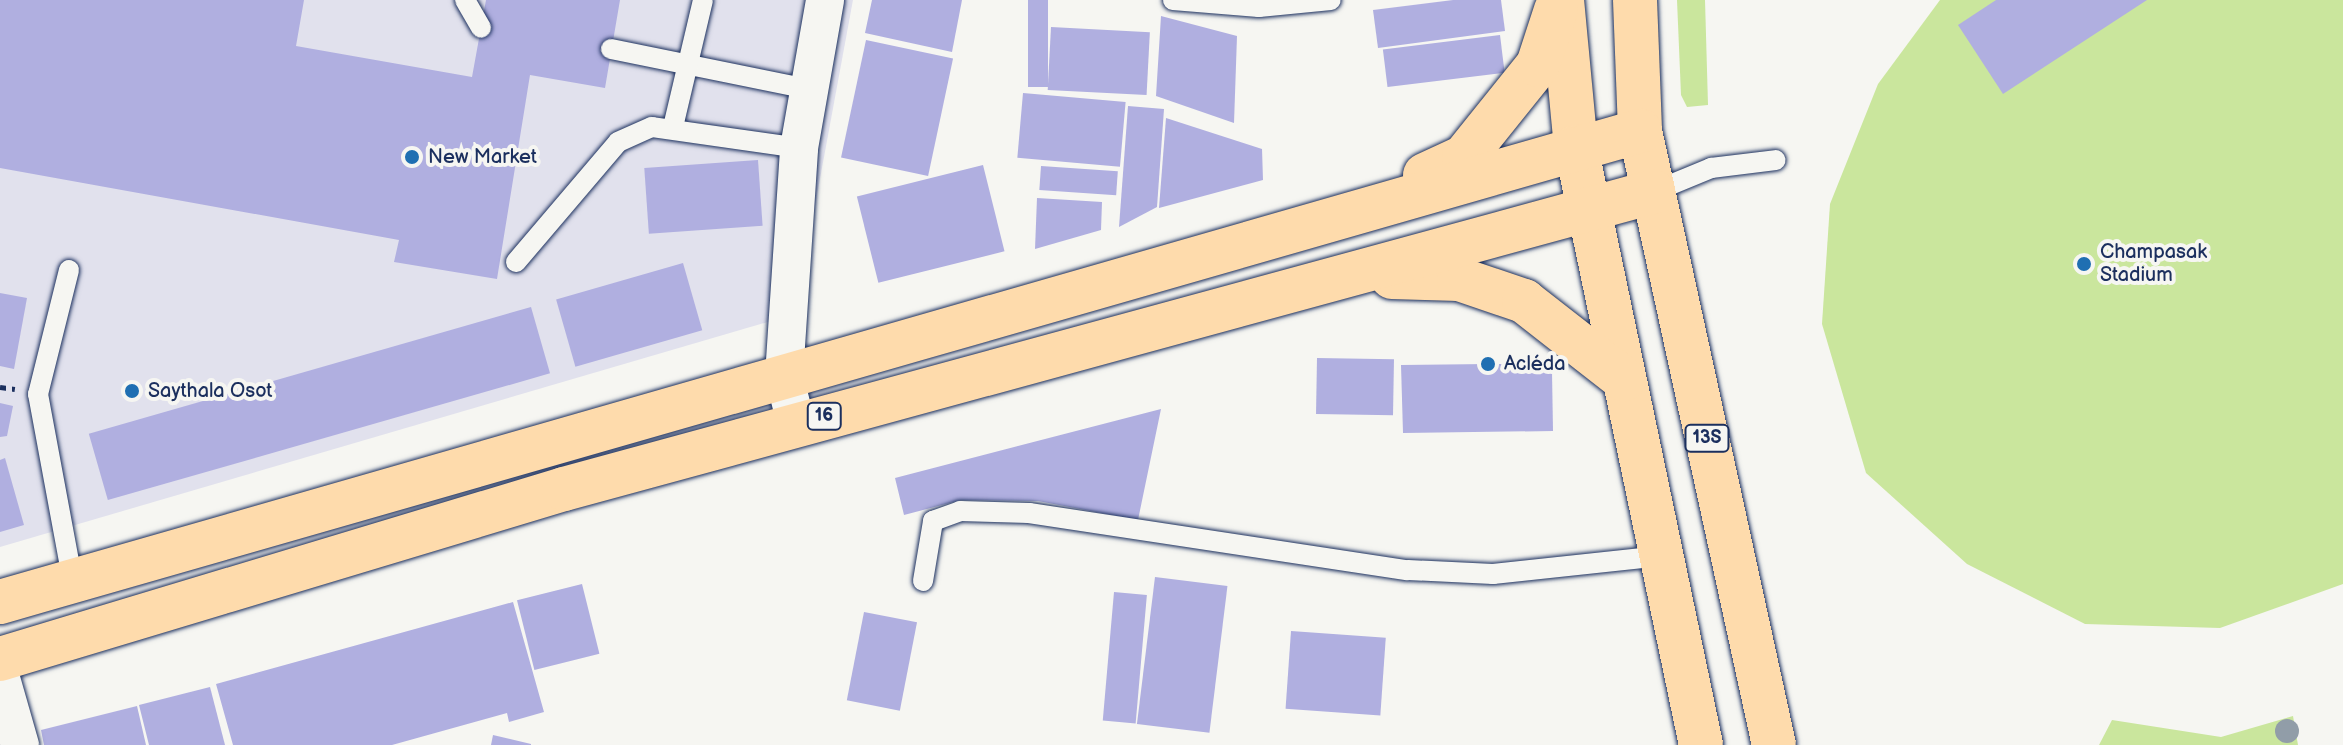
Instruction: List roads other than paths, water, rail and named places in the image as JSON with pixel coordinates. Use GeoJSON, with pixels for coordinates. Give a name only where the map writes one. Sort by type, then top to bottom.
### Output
{"type":"FeatureCollection","features":[{"type":"Feature","properties":{"kind":"highway"},"geometry":{"type":"LineString","coordinates":[[1561,0],[1576,147],[1701,745]]}},
{"type":"Feature","properties":{"kind":"highway"},"geometry":{"type":"LineString","coordinates":[[1333,217],[1464,157],[1538,65],[1561,0]]}},
{"type":"Feature","properties":{"kind":"highway","name":"13S"},"geometry":{"type":"LineString","coordinates":[[1635,0],[1640,131],[1774,745]]}},
{"type":"Feature","properties":{"kind":"highway"},"geometry":{"type":"LineString","coordinates":[[0,602],[72,578],[1640,131]]}},
{"type":"Feature","properties":{"kind":"highway","name":"16"},"geometry":{"type":"LineString","coordinates":[[0,659],[796,423],[1653,192]]}},
{"type":"Feature","properties":{"kind":"highway"},"geometry":{"type":"LineString","coordinates":[[1342,276],[1459,279],[1524,301],[1624,379]]}},
{"type":"Feature","properties":{"kind":"street"},"geometry":{"type":"LineString","coordinates":[[796,423],[784,376],[799,148],[825,0]]}},
{"type":"Feature","properties":{"kind":"street"},"geometry":{"type":"LineString","coordinates":[[0,675],[20,745]]}},
{"type":"Feature","properties":{"kind":"lane"},"geometry":{"type":"LineString","coordinates":[[465,0],[481,28]]}},
{"type":"Feature","properties":{"kind":"lane"},"geometry":{"type":"LineString","coordinates":[[673,127],[691,63],[703,0]]}},
{"type":"Feature","properties":{"kind":"lane"},"geometry":{"type":"LineString","coordinates":[[1173,0],[1259,7],[1331,0]]}},
{"type":"Feature","properties":{"kind":"lane"},"geometry":{"type":"LineString","coordinates":[[611,49],[808,89]]}},
{"type":"Feature","properties":{"kind":"lane"},"geometry":{"type":"LineString","coordinates":[[516,262],[618,142],[673,127],[799,148]]}},
{"type":"Feature","properties":{"kind":"lane"},"geometry":{"type":"LineString","coordinates":[[1653,192],[1711,168],[1776,160]]}},
{"type":"Feature","properties":{"kind":"lane"},"geometry":{"type":"LineString","coordinates":[[69,270],[38,394],[72,578]]}},
{"type":"Feature","properties":{"kind":"lane"},"geometry":{"type":"LineString","coordinates":[[923,581],[933,521],[960,511],[1029,513],[1408,570],[1493,574],[1661,556]]}},
{"type":"Feature","properties":{"kind":"place","name":"New Market"},"geometry":{"type":"Point","coordinates":[412,157]}},
{"type":"Feature","properties":{"kind":"place","name":"Champasak Stadium"},"geometry":{"type":"Point","coordinates":[2084,264]}},
{"type":"Feature","properties":{"kind":"place","name":"Acléda"},"geometry":{"type":"Point","coordinates":[1488,364]}},
{"type":"Feature","properties":{"kind":"place","name":"Saythala Osot"},"geometry":{"type":"Point","coordinates":[132,391]}}]}
